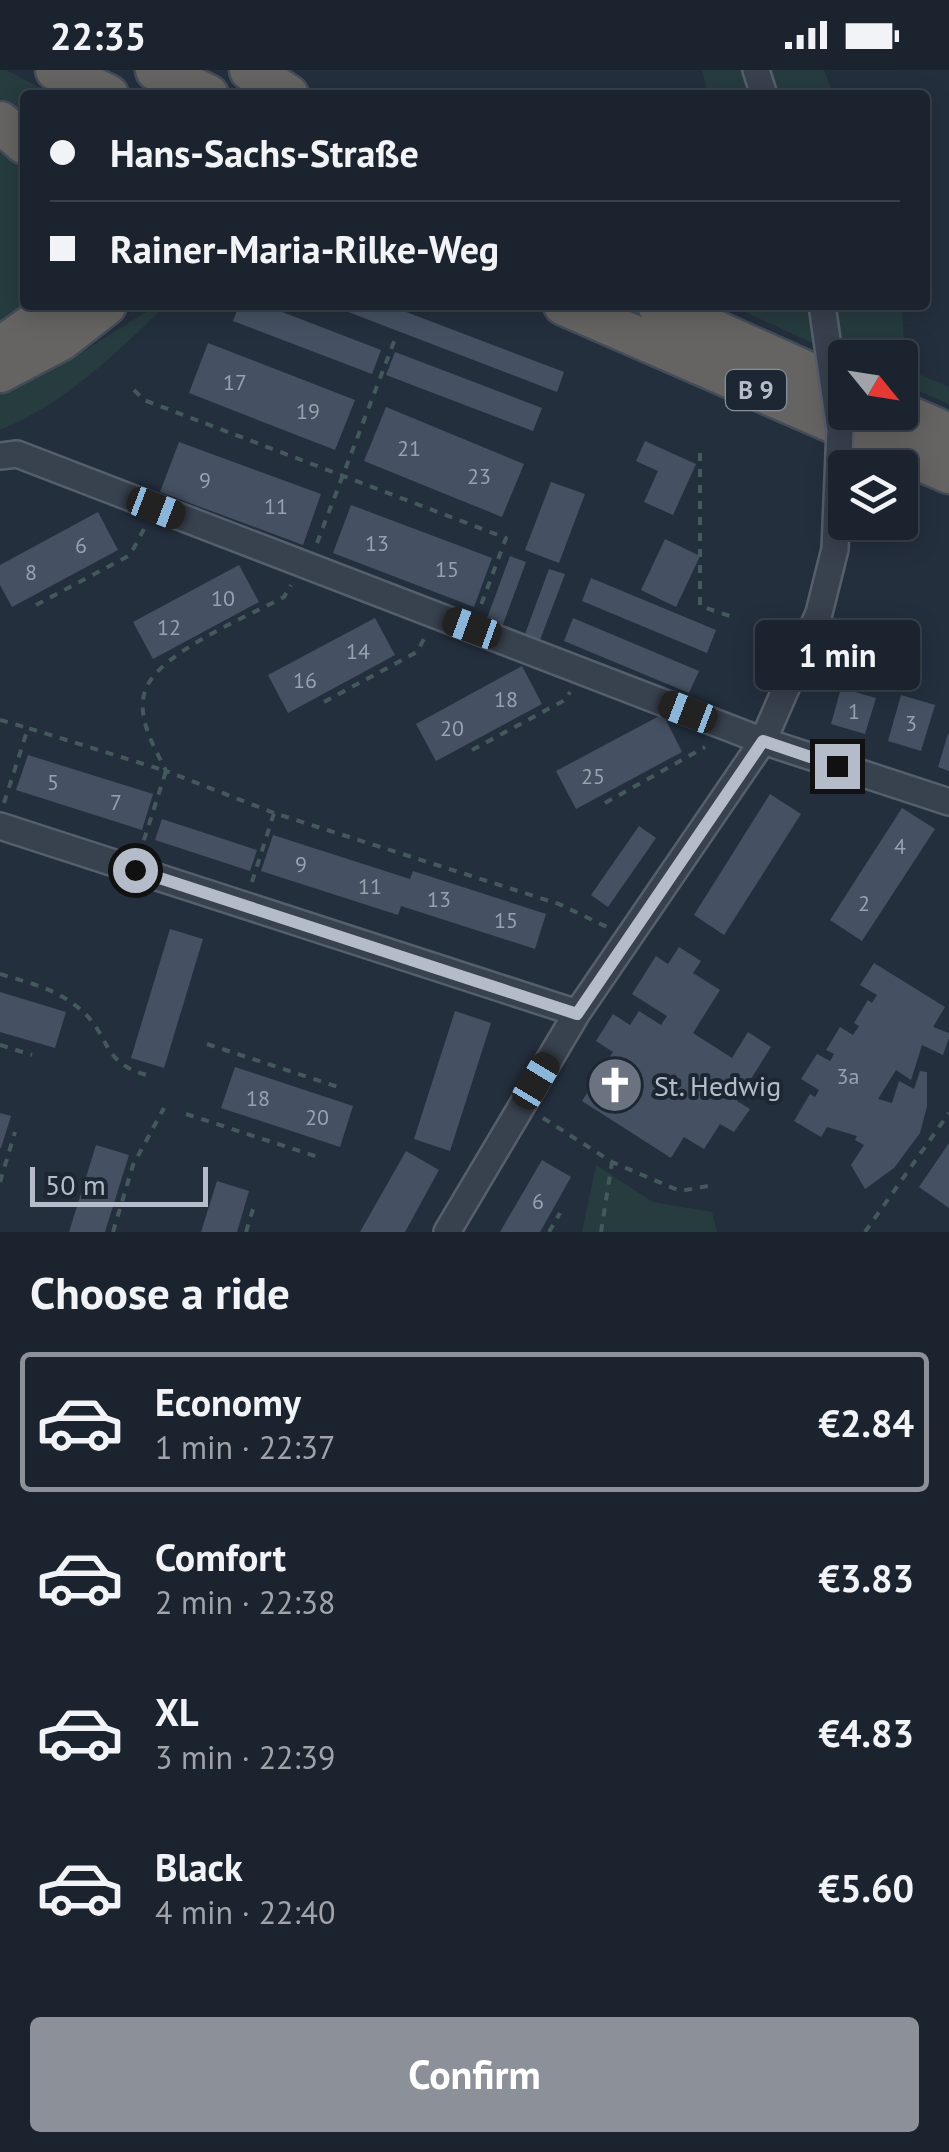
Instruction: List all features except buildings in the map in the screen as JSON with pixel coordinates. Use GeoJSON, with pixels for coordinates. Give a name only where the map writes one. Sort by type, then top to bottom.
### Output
{"type":"FeatureCollection","features":[{"type":"Feature","properties":{"kind":"highway"},"geometry":{"type":"LineString","coordinates":[[56,70],[98,90]]}},
{"type":"Feature","properties":{"kind":"highway"},"geometry":{"type":"LineString","coordinates":[[156,70],[198,90]]}},
{"type":"Feature","properties":{"kind":"highway"},"geometry":{"type":"LineString","coordinates":[[250,70],[280,90]]}},
{"type":"Feature","properties":{"kind":"highway"},"geometry":{"type":"LineString","coordinates":[[0,122],[20,140]]}},
{"type":"Feature","properties":{"kind":"highway"},"geometry":{"type":"LineString","coordinates":[[0,348],[48,310]]}},
{"type":"Feature","properties":{"kind":"highway"},"geometry":{"type":"LineString","coordinates":[[0,372],[62,340],[100,310]]}},
{"type":"Feature","properties":{"kind":"highway","name":"B 9"},"geometry":{"type":"LineString","coordinates":[[575,310],[949,473]]}},
{"type":"Feature","properties":{"kind":"highway","name":"B 9"},"geometry":{"type":"LineString","coordinates":[[669,310],[828,381]]}},
{"type":"Feature","properties":{"kind":"highway"},"geometry":{"type":"LineString","coordinates":[[918,420],[949,434]]}},
{"type":"Feature","properties":{"kind":"street"},"geometry":{"type":"LineString","coordinates":[[447,1232],[577,1014],[763,741],[820,613],[835,548],[840,430],[823,310]]}},
{"type":"Feature","properties":{"kind":"street"},"geometry":{"type":"LineString","coordinates":[[0,456],[17,454],[763,741],[949,802]]}},
{"type":"Feature","properties":{"kind":"street"},"geometry":{"type":"LineString","coordinates":[[0,826],[577,1014]]}},
{"type":"Feature","properties":{"kind":"path"},"geometry":{"type":"LineString","coordinates":[[135,870],[166,772],[143,718],[145,690],[162,667],[190,648],[284,597],[305,565],[395,339]]}},
{"type":"Feature","properties":{"kind":"path"},"geometry":{"type":"LineString","coordinates":[[134,390],[144,400],[506,538],[472,628]]}},
{"type":"Feature","properties":{"kind":"path"},"geometry":{"type":"LineString","coordinates":[[700,453],[700,606],[736,618]]}},
{"type":"Feature","properties":{"kind":"path"},"geometry":{"type":"LineString","coordinates":[[36,605],[130,554],[156,508]]}},
{"type":"Feature","properties":{"kind":"path"},"geometry":{"type":"LineString","coordinates":[[324,702],[417,652],[436,616]]}},
{"type":"Feature","properties":{"kind":"path"},"geometry":{"type":"LineString","coordinates":[[472,750],[565,700],[583,672]]}},
{"type":"Feature","properties":{"kind":"path"},"geometry":{"type":"LineString","coordinates":[[0,720],[559,904],[589,915],[627,940]]}},
{"type":"Feature","properties":{"kind":"path"},"geometry":{"type":"LineString","coordinates":[[605,803],[699,753],[724,726]]}},
{"type":"Feature","properties":{"kind":"path"},"geometry":{"type":"LineString","coordinates":[[0,816],[28,728]]}},
{"type":"Feature","properties":{"kind":"path"},"geometry":{"type":"LineString","coordinates":[[244,905],[274,813]]}},
{"type":"Feature","properties":{"kind":"path"},"geometry":{"type":"LineString","coordinates":[[0,974],[56,991],[84,1012],[118,1064],[147,1074]]}},
{"type":"Feature","properties":{"kind":"path"},"geometry":{"type":"LineString","coordinates":[[207,1044],[341,1088]]}},
{"type":"Feature","properties":{"kind":"path"},"geometry":{"type":"LineString","coordinates":[[0,1045],[32,1054]]}},
{"type":"Feature","properties":{"kind":"path"},"geometry":{"type":"LineString","coordinates":[[522,1104],[612,1162],[680,1191],[714,1185]]}},
{"type":"Feature","properties":{"kind":"path"},"geometry":{"type":"LineString","coordinates":[[112,1232],[133,1166],[164,1108]]}},
{"type":"Feature","properties":{"kind":"path"},"geometry":{"type":"LineString","coordinates":[[866,1232],[949,1112]]}},
{"type":"Feature","properties":{"kind":"path"},"geometry":{"type":"LineString","coordinates":[[186,1114],[318,1157]]}},
{"type":"Feature","properties":{"kind":"path"},"geometry":{"type":"LineString","coordinates":[[0,1182],[15,1132]]}},
{"type":"Feature","properties":{"kind":"path"},"geometry":{"type":"LineString","coordinates":[[600,1232],[612,1162]]}},
{"type":"Feature","properties":{"kind":"path"},"geometry":{"type":"LineString","coordinates":[[246,1232],[254,1206]]}},
{"type":"Feature","properties":{"kind":"path"},"geometry":{"type":"LineString","coordinates":[[549,1232],[560,1213]]}},
{"type":"Feature","properties":{"kind":"green space"},"geometry":{"type":"Polygon","coordinates":[[[0,70],[44,90],[20,90],[20,118],[0,98],[0,70]]]}},
{"type":"Feature","properties":{"kind":"green space"},"geometry":{"type":"Polygon","coordinates":[[[702,70],[824,70],[832,90],[707,90],[702,70]]]}},
{"type":"Feature","properties":{"kind":"green space"},"geometry":{"type":"Polygon","coordinates":[[[0,132],[20,161],[20,310],[32,310],[0,339],[0,132]]]}},
{"type":"Feature","properties":{"kind":"green space"},"geometry":{"type":"Polygon","coordinates":[[[149,310],[161,310],[68,392],[0,430],[0,395],[76,356],[149,310]]]}},
{"type":"Feature","properties":{"kind":"green space"},"geometry":{"type":"Polygon","coordinates":[[[741,310],[902,310],[904,340],[828,340],[828,350],[741,310]]]}},
{"type":"Feature","properties":{"kind":"green space"},"geometry":{"type":"Polygon","coordinates":[[[918,374],[949,387],[949,404],[918,391],[918,374]]]}},
{"type":"Feature","properties":{"kind":"green space"},"geometry":{"type":"Polygon","coordinates":[[[596,1165],[653,1202],[712,1212],[717,1232],[582,1232],[596,1165]]]}},
{"type":"Feature","properties":{"kind":"place","name":"St. Hedwig"},"geometry":{"type":"Point","coordinates":[615,1085]}},
{"type":"Feature","properties":{"kind":"route"},"geometry":{"type":"LineString","coordinates":[[135,870],[577,1014],[763,741],[837,766]]}}]}
